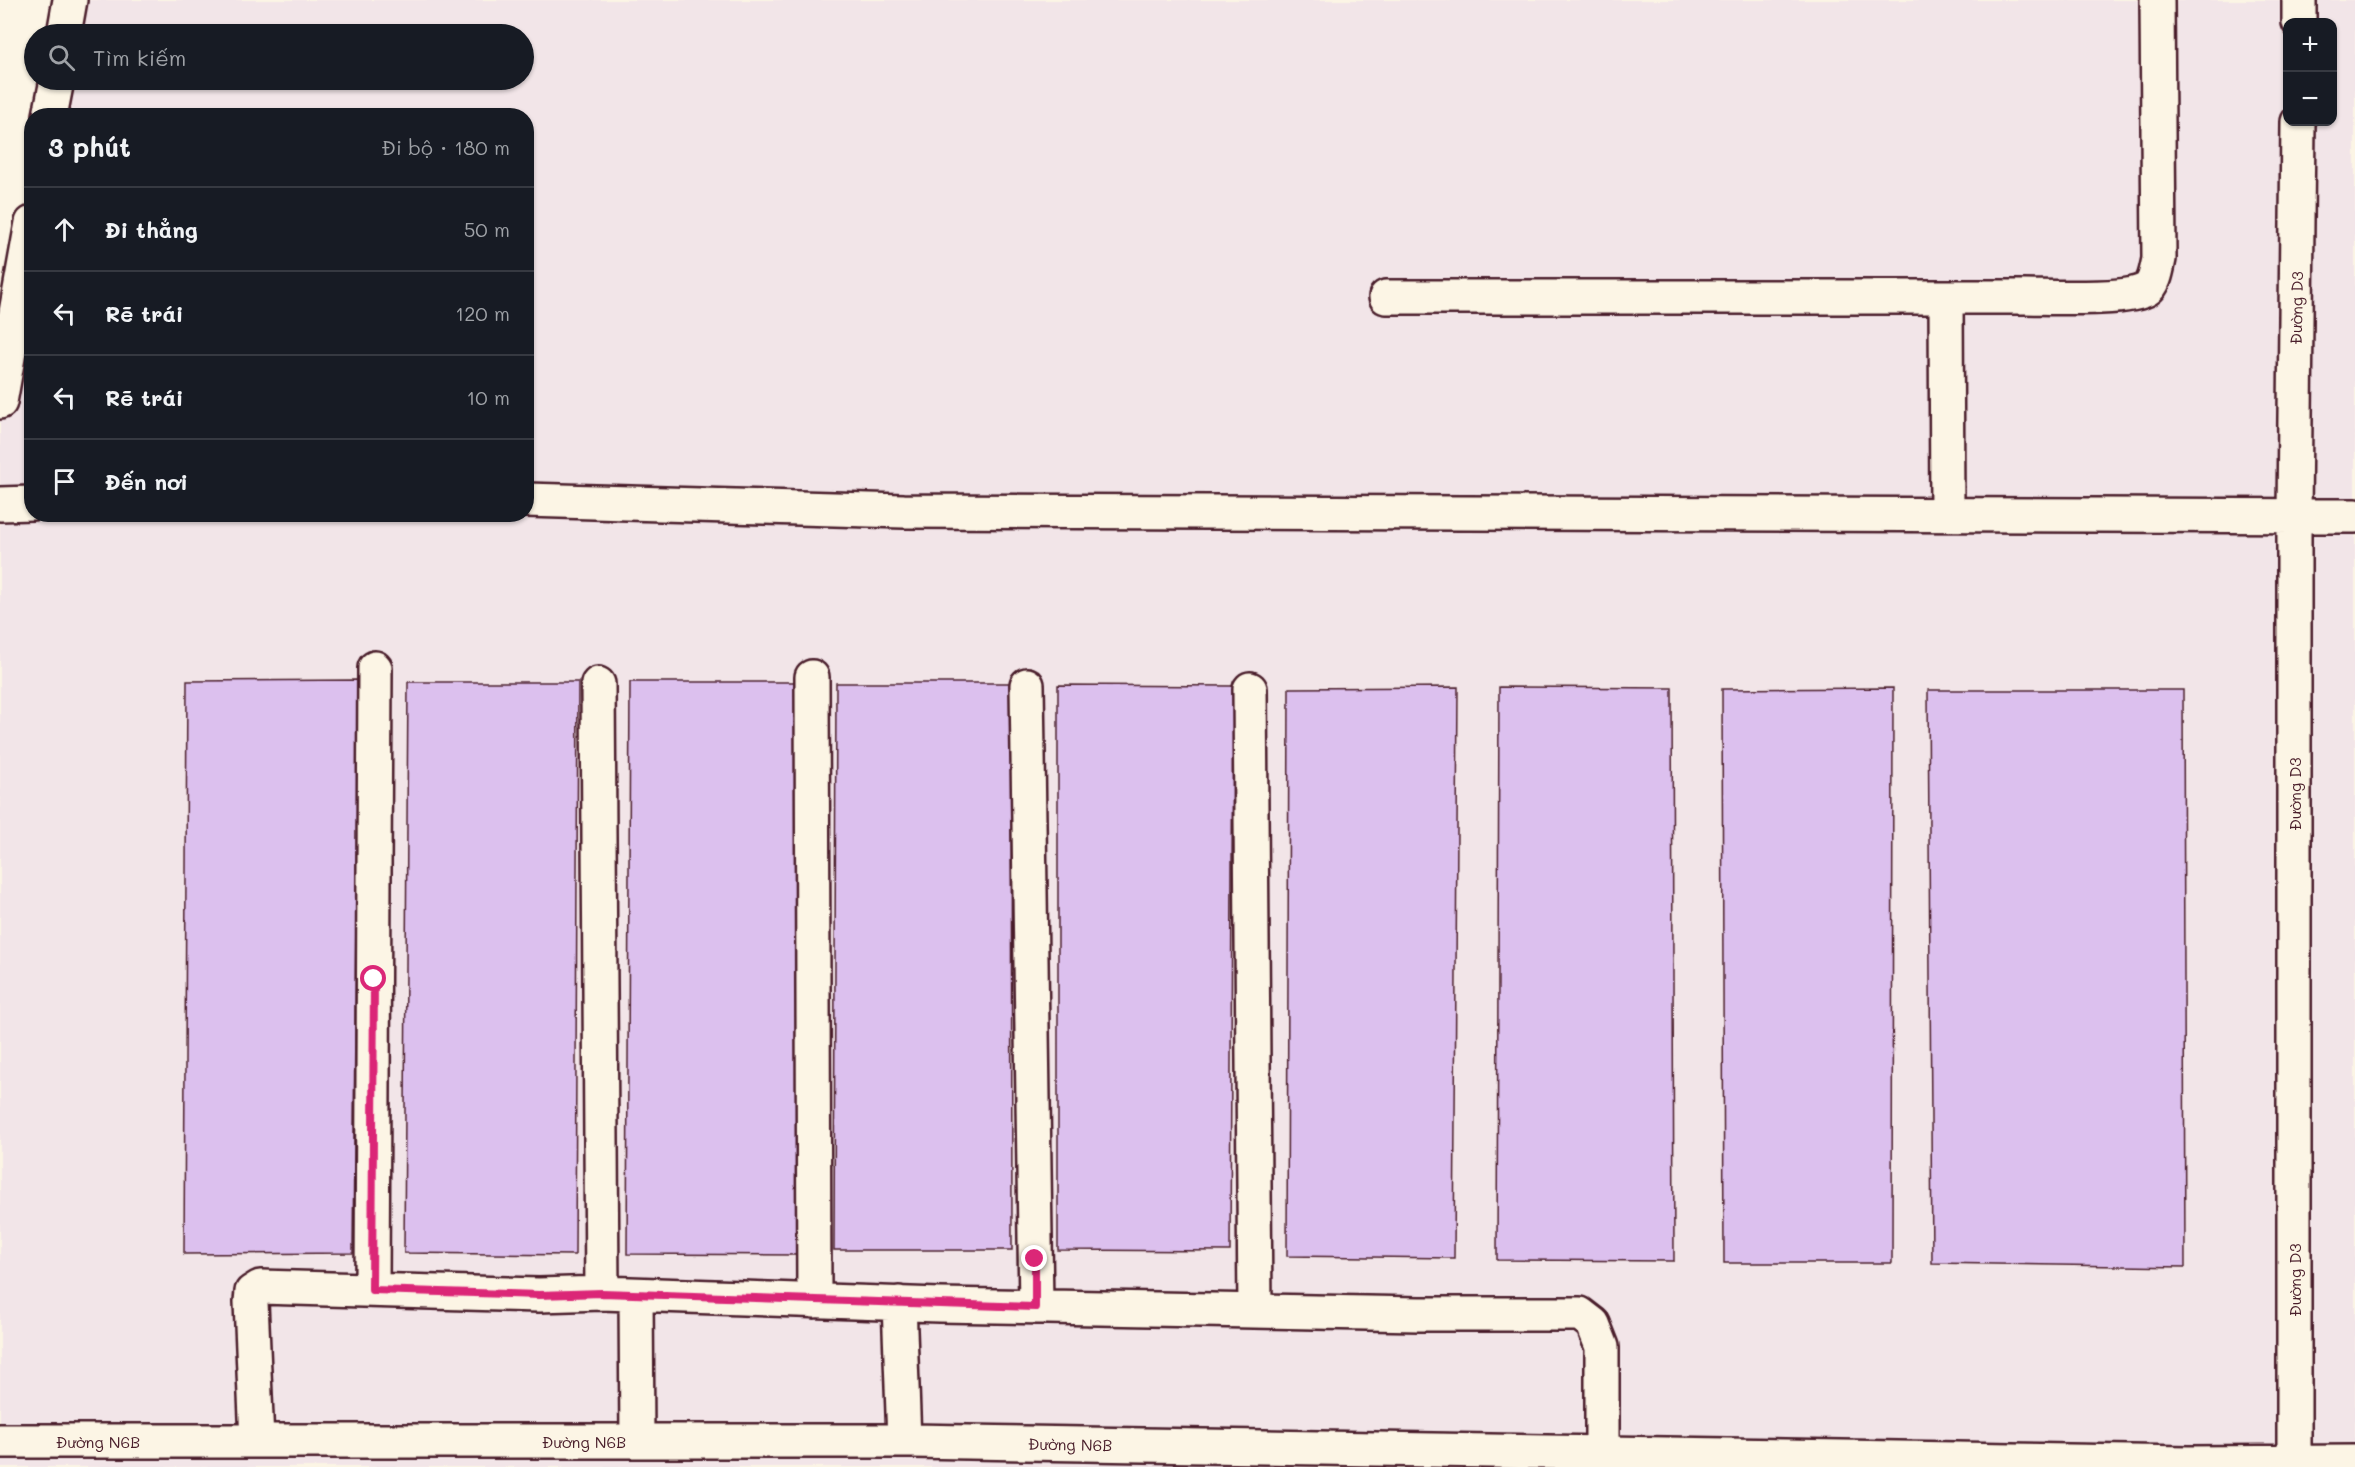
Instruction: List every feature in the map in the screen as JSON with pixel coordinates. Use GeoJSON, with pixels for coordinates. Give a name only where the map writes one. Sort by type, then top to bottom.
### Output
{"type":"FeatureCollection","features":[{"type":"Feature","properties":{"kind":"street"},"geometry":{"type":"LineString","coordinates":[[66,24],[70,0]]}},
{"type":"Feature","properties":{"kind":"street"},"geometry":{"type":"LineString","coordinates":[[1386,297],[1946,298],[2136,294],[2150,288],[2159,259],[2157,0]]}},
{"type":"Feature","properties":{"kind":"street"},"geometry":{"type":"LineString","coordinates":[[2299,0],[2299,18]]}},
{"type":"Feature","properties":{"kind":"street"},"geometry":{"type":"LineString","coordinates":[[52,108],[55,90]]}},
{"type":"Feature","properties":{"kind":"street","name":"Đường D3"},"geometry":{"type":"LineString","coordinates":[[2294,1464],[2294,515],[2298,126]]}},
{"type":"Feature","properties":{"kind":"street"},"geometry":{"type":"LineString","coordinates":[[0,402],[24,268]]}},
{"type":"Feature","properties":{"kind":"street"},"geometry":{"type":"LineString","coordinates":[[1946,298],[1947,514]]}},
{"type":"Feature","properties":{"kind":"street"},"geometry":{"type":"LineString","coordinates":[[534,500],[904,511],[2355,516]]}},
{"type":"Feature","properties":{"kind":"street"},"geometry":{"type":"LineString","coordinates":[[0,504],[24,503]]}},
{"type":"Feature","properties":{"kind":"street"},"geometry":{"type":"LineString","coordinates":[[372,1290],[375,668]]}},
{"type":"Feature","properties":{"kind":"street"},"geometry":{"type":"LineString","coordinates":[[812,677],[814,1301]]}},
{"type":"Feature","properties":{"kind":"street"},"geometry":{"type":"LineString","coordinates":[[598,684],[602,1293]]}},
{"type":"Feature","properties":{"kind":"street"},"geometry":{"type":"LineString","coordinates":[[1028,685],[1035,1307]]}},
{"type":"Feature","properties":{"kind":"street"},"geometry":{"type":"LineString","coordinates":[[1250,689],[1254,1311]]}},
{"type":"Feature","properties":{"kind":"street"},"geometry":{"type":"LineString","coordinates":[[257,1441],[252,1292],[260,1287],[539,1295],[602,1293],[1035,1307],[1580,1314],[1593,1324],[1602,1347],[1602,1453]]}},
{"type":"Feature","properties":{"kind":"street"},"geometry":{"type":"LineString","coordinates":[[636,1295],[637,1441]]}},
{"type":"Feature","properties":{"kind":"street"},"geometry":{"type":"LineString","coordinates":[[899,1303],[904,1441]]}},
{"type":"Feature","properties":{"kind":"street","name":"Đường N6B"},"geometry":{"type":"LineString","coordinates":[[0,1441],[904,1441],[2294,1464],[2355,1462]]}},
{"type":"Feature","properties":{"kind":"shaded area"},"geometry":{"type":"Polygon","coordinates":[[[70,0],[2355,0],[2355,1467],[0,1467],[0,402],[24,263],[24,522],[534,522],[534,108],[51,108],[55,90],[534,90],[534,24],[66,24],[70,0]]]}},
{"type":"Feature","properties":{"kind":"building"},"geometry":{"type":"Polygon","coordinates":[[[358,680],[353,1253],[184,1254],[187,681],[358,680]]]}},
{"type":"Feature","properties":{"kind":"building"},"geometry":{"type":"Polygon","coordinates":[[[408,682],[578,682],[575,1255],[404,1253],[408,682]]]}},
{"type":"Feature","properties":{"kind":"building"},"geometry":{"type":"Polygon","coordinates":[[[630,682],[800,682],[798,1255],[627,1254],[630,682]]]}},
{"type":"Feature","properties":{"kind":"building"},"geometry":{"type":"Polygon","coordinates":[[[836,683],[1011,683],[1012,1250],[834,1250],[836,683]]]}},
{"type":"Feature","properties":{"kind":"building"},"geometry":{"type":"Polygon","coordinates":[[[1058,685],[1233,686],[1230,1251],[1058,1250],[1058,685]]]}},
{"type":"Feature","properties":{"kind":"building"},"geometry":{"type":"Polygon","coordinates":[[[1458,687],[1454,1258],[1287,1256],[1289,688],[1458,687]]]}},
{"type":"Feature","properties":{"kind":"building"},"geometry":{"type":"Polygon","coordinates":[[[1499,687],[1672,688],[1674,1261],[1497,1260],[1499,687]]]}},
{"type":"Feature","properties":{"kind":"building"},"geometry":{"type":"Polygon","coordinates":[[[1893,688],[1892,1263],[1724,1263],[1722,689],[1893,688]]]}},
{"type":"Feature","properties":{"kind":"building"},"geometry":{"type":"Polygon","coordinates":[[[1928,690],[2183,690],[2185,1267],[1932,1263],[1928,690]]]}},
{"type":"Feature","properties":{"kind":"route"},"geometry":{"type":"LineString","coordinates":[[374,979],[372,1290],[539,1295],[602,1293],[1035,1307],[1035,1259]]}}]}
